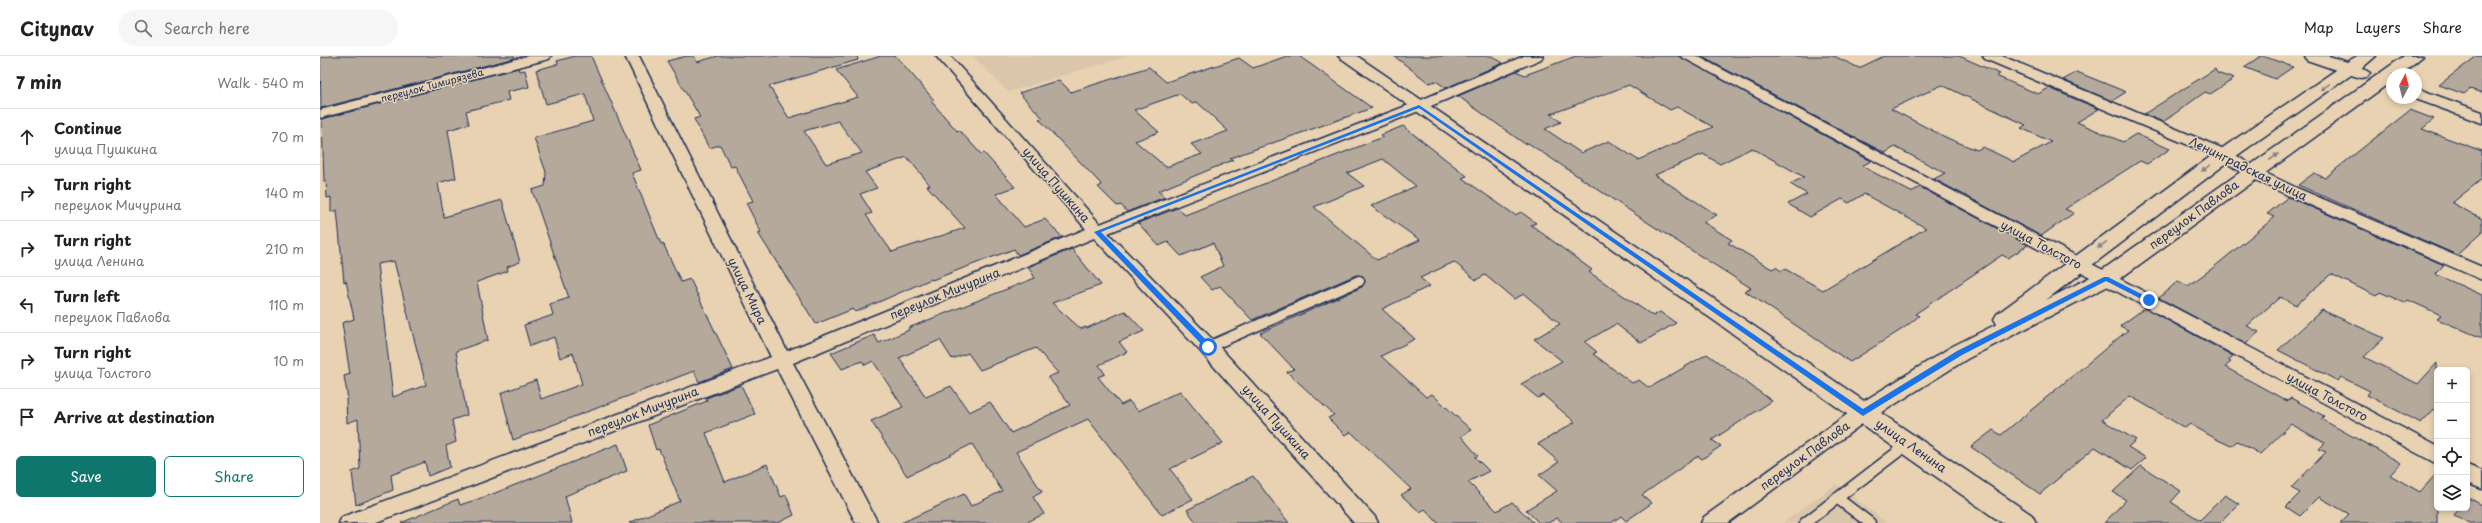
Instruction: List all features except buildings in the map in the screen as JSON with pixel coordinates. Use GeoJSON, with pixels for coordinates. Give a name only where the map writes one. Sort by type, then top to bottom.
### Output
{"type":"FeatureCollection","features":[{"type":"Feature","properties":{"kind":"street","name":"переулок Тимирязева"},"geometry":{"type":"LineString","coordinates":[[320,114],[544,56]]}},
{"type":"Feature","properties":{"kind":"street","name":"улица Мира"},"geometry":{"type":"LineString","coordinates":[[632,56],[782,360],[867,523]]}},
{"type":"Feature","properties":{"kind":"street","name":"улица Пушкина"},"geometry":{"type":"LineString","coordinates":[[943,56],[1098,232],[1208,347],[1367,523]]}},
{"type":"Feature","properties":{"kind":"street","name":"улица Ленина"},"geometry":{"type":"LineString","coordinates":[[1346,56],[2022,523]]}},
{"type":"Feature","properties":{"kind":"street","name":"переулок Мичурина"},"geometry":{"type":"LineString","coordinates":[[350,523],[782,360],[1098,232],[1419,106],[1536,56]]}},
{"type":"Feature","properties":{"kind":"street","name":"улица Толстого"},"geometry":{"type":"LineString","coordinates":[[1687,56],[2077,264],[2106,278],[2434,454]]}},
{"type":"Feature","properties":{"kind":"street","name":"Ленинградская улица"},"geometry":{"type":"LineString","coordinates":[[1990,56],[2224,155],[2252,173],[2482,274]]}},
{"type":"Feature","properties":{"kind":"street"},"geometry":{"type":"LineString","coordinates":[[2313,56],[2386,83]]}},
{"type":"Feature","properties":{"kind":"street","name":"переулок Павлова"},"geometry":{"type":"LineString","coordinates":[[1959,353],[2224,155],[2368,56]]}},
{"type":"Feature","properties":{"kind":"street","name":"переулок Павлова"},"geometry":{"type":"LineString","coordinates":[[2403,68],[2415,56]]}},
{"type":"Feature","properties":{"kind":"street","name":"переулок Павлова"},"geometry":{"type":"LineString","coordinates":[[1712,523],[1863,413],[1959,353],[2106,278],[2252,173],[2386,84]]}},
{"type":"Feature","properties":{"kind":"street"},"geometry":{"type":"LineString","coordinates":[[2422,96],[2482,118]]}},
{"type":"Feature","properties":{"kind":"street"},"geometry":{"type":"LineString","coordinates":[[2470,475],[2482,481]]}},
{"type":"Feature","properties":{"kind":"lane"},"geometry":{"type":"LineString","coordinates":[[1208,347],[1359,281]]}},
{"type":"Feature","properties":{"kind":"lane"},"geometry":{"type":"LineString","coordinates":[[1805,523],[1908,444]]}},
{"type":"Feature","properties":{"kind":"lane"},"geometry":{"type":"LineString","coordinates":[[1837,498],[1870,523]]}},
{"type":"Feature","properties":{"kind":"shaded area"},"geometry":{"type":"Polygon","coordinates":[[[973,56],[1128,56],[1008,92],[973,56]]]}},
{"type":"Feature","properties":{"kind":"shaded area"},"geometry":{"type":"Polygon","coordinates":[[[1836,484],[1887,523],[1783,523],[1836,484]]]}},
{"type":"Feature","properties":{"kind":"route"},"geometry":{"type":"LineString","coordinates":[[1208,347],[1098,232],[1419,106],[1863,413],[1959,353],[2106,278],[2149,300]]}}]}
